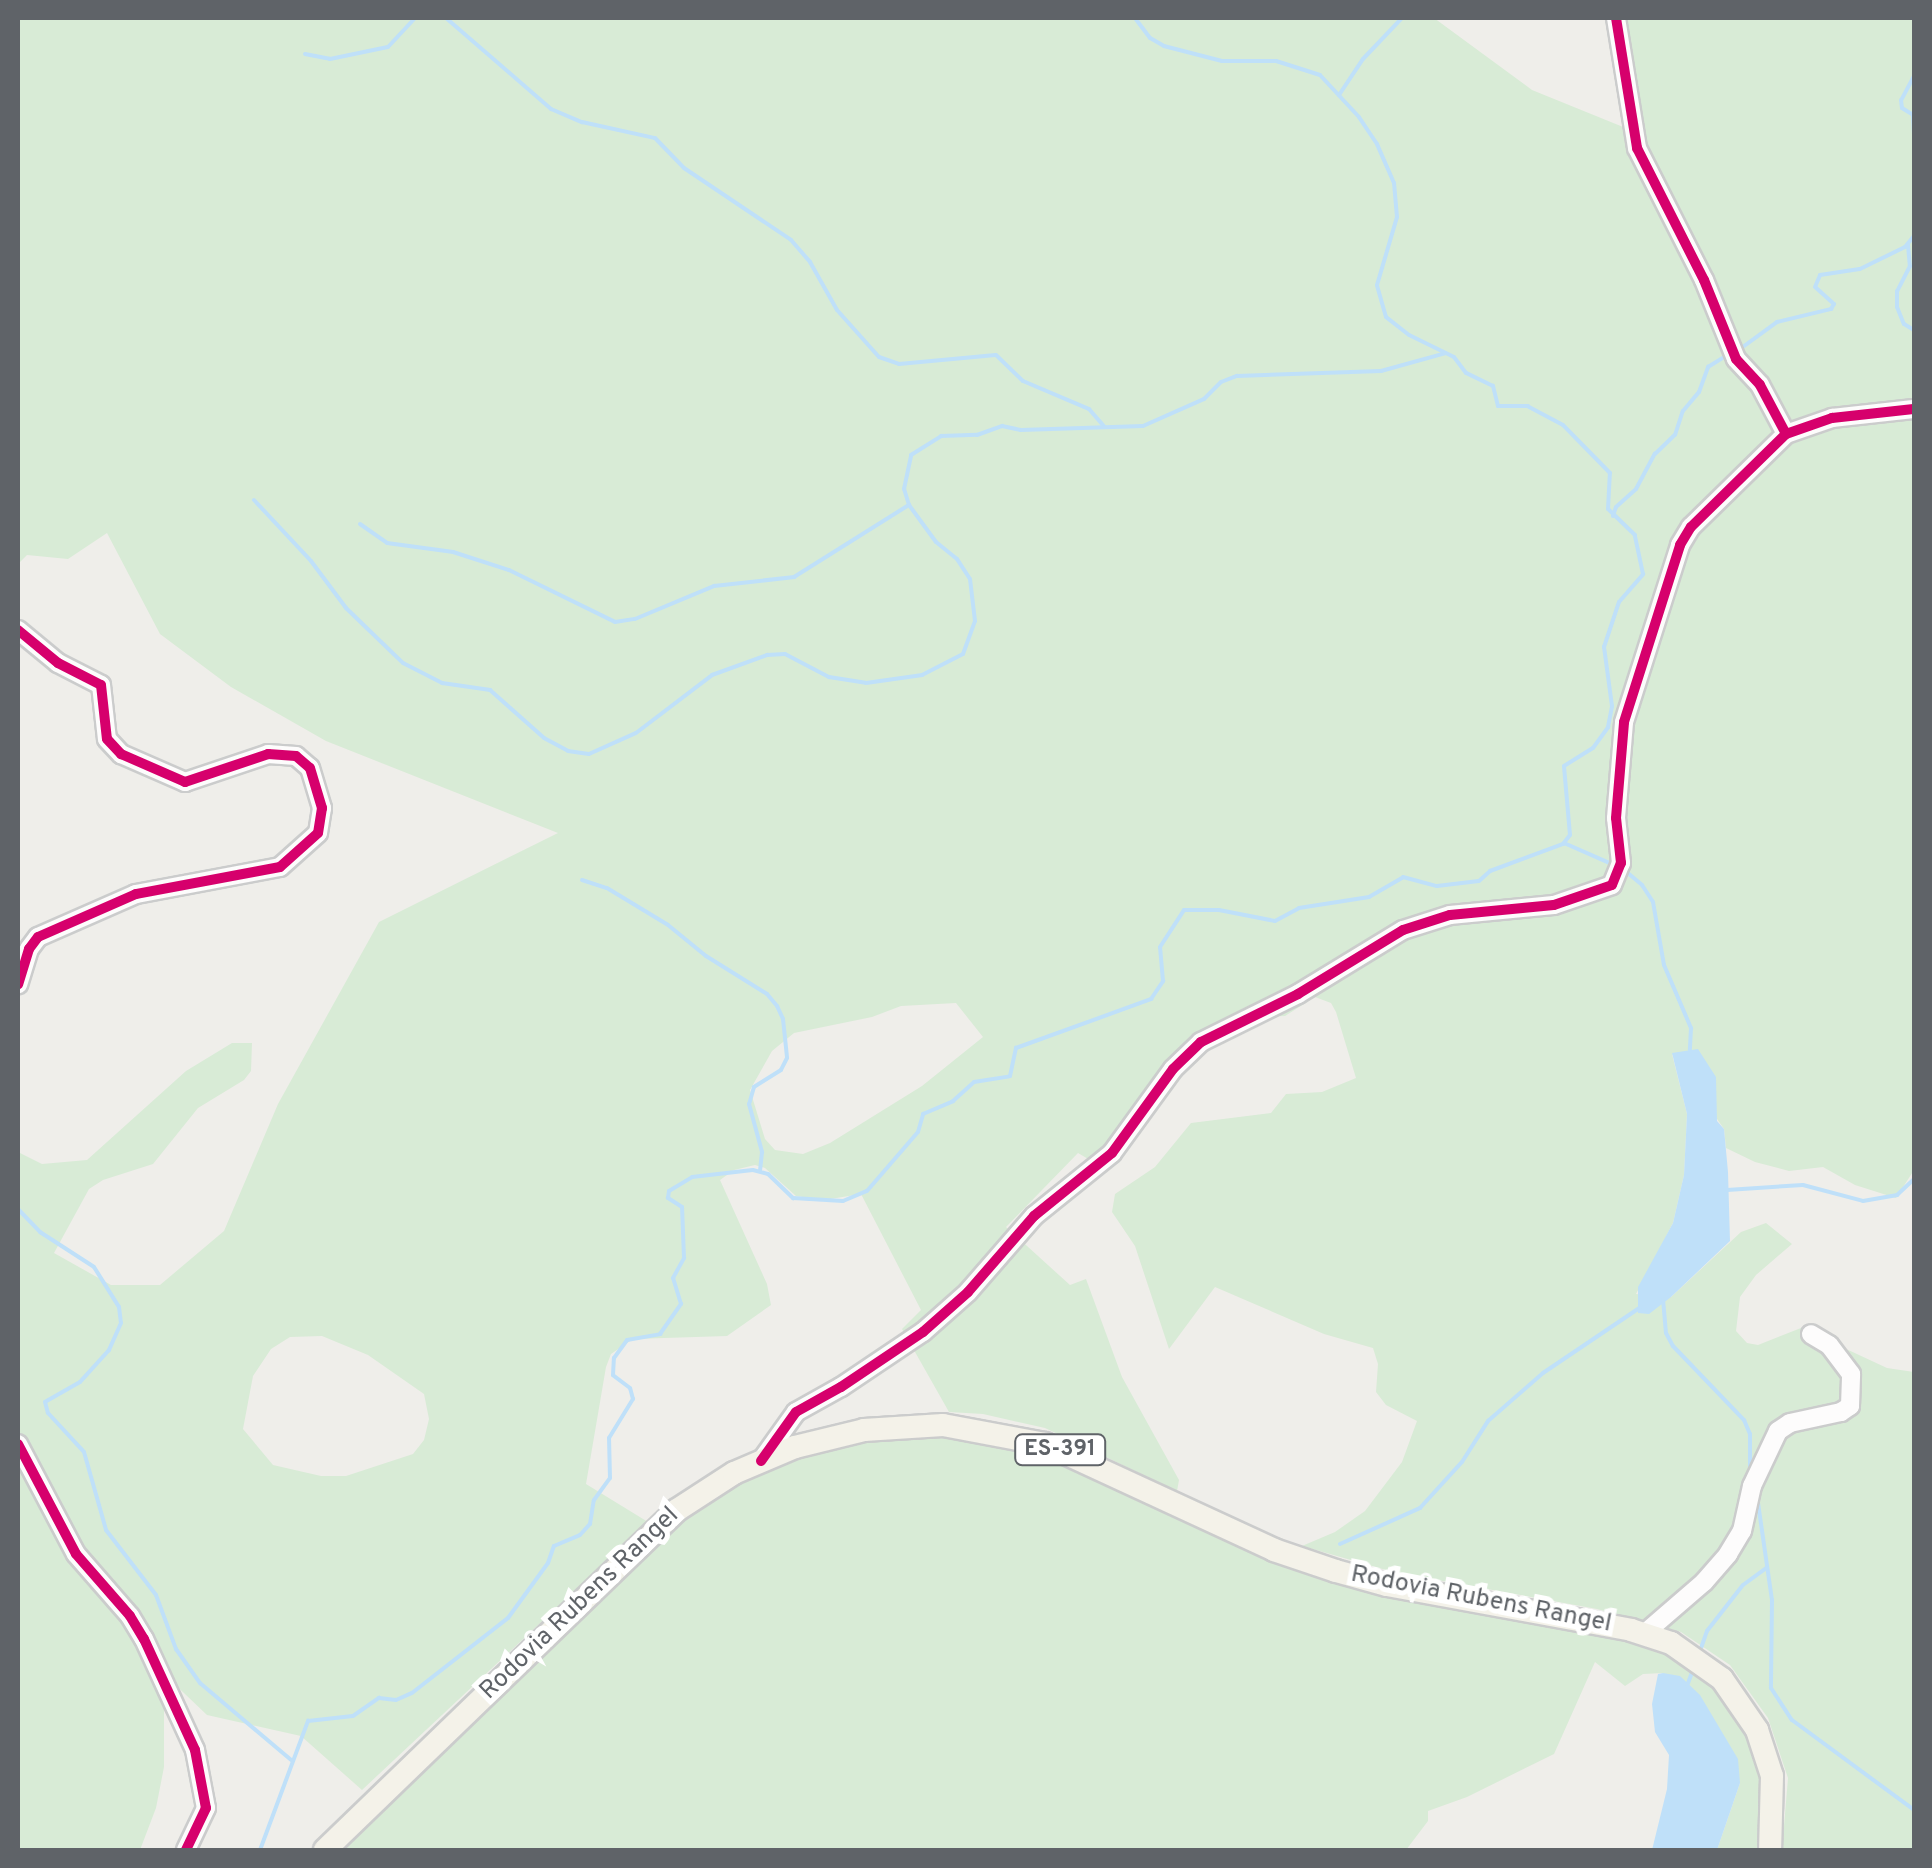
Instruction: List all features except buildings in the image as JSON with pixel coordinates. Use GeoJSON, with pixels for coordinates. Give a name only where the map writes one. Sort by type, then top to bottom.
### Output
{"type":"FeatureCollection","features":[{"type":"Feature","properties":{"kind":"main road","name":"Rodovia Rubens Rangel"},"geometry":{"type":"LineString","coordinates":[[325,1850],[646,1534],[706,1490],[760,1461],[826,1438],[898,1426],[943,1424],[990,1430],[1075,1456],[1244,1537],[1336,1571],[1645,1633],[1706,1664],[1749,1714],[1772,1776],[1770,1850]]}},
{"type":"Feature","properties":{"kind":"street"},"geometry":{"type":"LineString","coordinates":[[1616,18],[1634,140],[1704,280],[1734,354],[1760,385],[1786,434]]}},
{"type":"Feature","properties":{"kind":"street"},"geometry":{"type":"LineString","coordinates":[[760,1461],[796,1412],[842,1388],[923,1332],[968,1292],[1034,1216],[1112,1153],[1174,1068],[1201,1042],[1298,994],[1403,930],[1450,915],[1554,905],[1612,885],[1622,863],[1616,818],[1624,722],[1680,545],[1701,514],[1786,434],[1832,418],[1914,409]]}},
{"type":"Feature","properties":{"kind":"street"},"geometry":{"type":"LineString","coordinates":[[18,630],[58,663],[101,685],[107,739],[121,754],[185,782],[268,754],[296,756],[310,768],[322,808],[318,833],[280,867],[136,894],[38,937],[18,984]]}},
{"type":"Feature","properties":{"kind":"street"},"geometry":{"type":"LineString","coordinates":[[1645,1633],[1704,1582],[1728,1554],[1742,1531],[1752,1486],[1778,1431],[1790,1423],[1841,1412],[1850,1406],[1851,1374],[1829,1344],[1811,1334]]}},
{"type":"Feature","properties":{"kind":"street"},"geometry":{"type":"LineString","coordinates":[[18,1444],[76,1554],[130,1616],[144,1639],[195,1750],[206,1808],[186,1850]]}},
{"type":"Feature","properties":{"kind":"green space"},"geometry":{"type":"Polygon","coordinates":[[[18,18],[1434,18],[1532,90],[1633,131],[1622,18],[1914,18],[1914,1170],[1896,1198],[1855,1185],[1823,1167],[1789,1171],[1755,1162],[1726,1148],[1724,1129],[1672,1054],[1687,1114],[1684,1175],[1673,1223],[1636,1294],[1671,1297],[1741,1232],[1766,1223],[1792,1244],[1756,1275],[1740,1297],[1736,1331],[1747,1343],[1758,1345],[1801,1328],[1887,1368],[1914,1372],[1914,1850],[1782,1850],[1788,1778],[1768,1718],[1730,1665],[1681,1632],[1597,1609],[1393,1572],[1302,1546],[1335,1532],[1365,1511],[1402,1462],[1417,1421],[1386,1405],[1376,1392],[1378,1364],[1373,1348],[1324,1334],[1215,1287],[1169,1349],[1135,1246],[1112,1212],[1115,1194],[1155,1167],[1191,1123],[1271,1113],[1286,1094],[1322,1092],[1356,1078],[1336,1012],[1331,1003],[1315,997],[1285,1016],[1252,1017],[1181,1048],[1095,1163],[1078,1153],[1006,1227],[1070,1285],[1086,1279],[1122,1377],[1179,1480],[1177,1491],[1045,1428],[983,1414],[949,1412],[902,1329],[921,1310],[861,1194],[824,1200],[796,1196],[765,1168],[755,1165],[734,1170],[720,1180],[767,1284],[771,1305],[727,1336],[633,1339],[611,1354],[606,1367],[586,1484],[648,1522],[362,1790],[301,1736],[207,1715],[164,1674],[164,1767],[156,1808],[140,1850],[18,1850],[18,1152],[42,1164],[87,1160],[186,1071],[232,1043],[252,1043],[251,1071],[244,1080],[198,1108],[153,1164],[103,1180],[89,1189],[54,1253],[111,1285],[160,1285],[224,1231],[278,1104],[379,922],[558,833],[326,741],[231,687],[160,634],[107,533],[68,559],[27,555],[18,564],[18,18]],[[956,1003],[901,1006],[872,1017],[794,1033],[772,1051],[750,1090],[765,1139],[775,1150],[803,1154],[830,1143],[922,1086],[983,1037],[956,1003]],[[322,1336],[290,1337],[271,1349],[253,1376],[243,1429],[273,1465],[321,1476],[346,1476],[413,1454],[424,1440],[429,1419],[424,1394],[368,1355],[322,1336]]]}},
{"type":"Feature","properties":{"kind":"green space"},"geometry":{"type":"Polygon","coordinates":[[[877,1434],[1020,1439],[1250,1545],[1593,1626],[1706,1668],[1762,1748],[1764,1850],[1717,1850],[1740,1783],[1663,1673],[1643,1674],[1625,1686],[1595,1662],[1554,1754],[1467,1797],[1428,1811],[1428,1821],[1406,1850],[335,1850],[648,1544],[748,1473],[877,1434]]]}},
{"type":"Feature","properties":{"kind":"water"},"geometry":{"type":"Polygon","coordinates":[[[1698,1049],[1716,1077],[1717,1121],[1724,1129],[1728,1172],[1730,1241],[1671,1297],[1649,1314],[1638,1313],[1638,1287],[1673,1223],[1684,1175],[1687,1114],[1672,1053],[1698,1049]]]}},
{"type":"Feature","properties":{"kind":"water"},"geometry":{"type":"Polygon","coordinates":[[[1658,1674],[1680,1676],[1700,1695],[1738,1759],[1740,1783],[1717,1850],[1652,1850],[1667,1789],[1669,1755],[1655,1732],[1652,1704],[1658,1674]]]}},
{"type":"Feature","properties":{"kind":"waterway"},"geometry":{"type":"LineString","coordinates":[[305,54],[330,59],[388,47],[415,18]]}},
{"type":"Feature","properties":{"kind":"waterway"},"geometry":{"type":"LineString","coordinates":[[446,18],[551,109],[582,122],[655,138],[684,168],[791,240],[810,262],[837,310],[879,357],[899,364],[996,355],[1023,381],[1089,409],[1104,426]]}},
{"type":"Feature","properties":{"kind":"waterway"},"geometry":{"type":"LineString","coordinates":[[260,1850],[308,1721],[353,1716],[379,1698],[396,1700],[412,1693],[508,1618],[548,1563],[554,1546],[580,1535],[590,1524],[594,1500],[610,1478],[609,1438],[633,1399],[630,1388],[613,1375],[614,1358],[627,1340],[660,1334],[681,1304],[673,1278],[684,1258],[682,1207],[668,1198],[669,1191],[692,1177],[753,1170],[768,1174],[793,1198],[843,1201],[867,1191],[918,1132],[923,1114],[953,1101],[974,1082],[1010,1076],[1016,1048],[1151,999],[1163,981],[1160,947],[1184,910],[1219,910],[1275,921],[1299,908],[1369,897],[1403,877],[1437,886],[1479,881],[1490,871],[1563,844],[1570,835],[1564,766],[1593,748],[1608,727],[1612,706],[1604,647],[1619,602],[1643,574],[1635,535],[1608,509],[1610,473],[1563,425],[1528,406],[1498,406],[1493,386],[1466,373],[1454,357],[1409,335],[1386,317],[1377,285],[1397,217],[1394,183],[1377,144],[1359,117],[1320,75],[1276,61],[1222,61],[1164,46],[1150,38],[1135,18]]}},
{"type":"Feature","properties":{"kind":"waterway"},"geometry":{"type":"LineString","coordinates":[[1339,95],[1363,59],[1402,18]]}},
{"type":"Feature","properties":{"kind":"waterway"},"geometry":{"type":"LineString","coordinates":[[1914,58],[1914,66]]}},
{"type":"Feature","properties":{"kind":"waterway"},"geometry":{"type":"LineString","coordinates":[[1914,76],[1901,100],[1902,108],[1913,115],[1914,135]]}},
{"type":"Feature","properties":{"kind":"waterway"},"geometry":{"type":"LineString","coordinates":[[1740,349],[1777,322],[1831,309],[1834,304],[1815,287],[1820,275],[1860,269],[1905,247],[1914,236]]}},
{"type":"Feature","properties":{"kind":"waterway"},"geometry":{"type":"LineString","coordinates":[[1908,245],[1910,266],[1897,291],[1897,307],[1904,324],[1914,330]]}},
{"type":"Feature","properties":{"kind":"waterway"},"geometry":{"type":"LineString","coordinates":[[254,500],[311,561],[346,608],[403,663],[442,683],[490,690],[544,738],[568,751],[589,754],[636,733],[712,675],[767,655],[785,654],[829,677],[866,683],[922,675],[963,654],[975,621],[970,579],[957,559],[936,542],[909,505],[904,489],[911,455],[941,436],[977,435],[1002,426],[1021,430],[1143,426],[1204,399],[1221,382],[1237,376],[1381,371],[1446,353]]}},
{"type":"Feature","properties":{"kind":"waterway"},"geometry":{"type":"LineString","coordinates":[[1613,516],[1616,507],[1636,489],[1655,454],[1675,435],[1683,411],[1699,392],[1708,367],[1727,355]]}},
{"type":"Feature","properties":{"kind":"waterway"},"geometry":{"type":"LineString","coordinates":[[360,524],[387,543],[453,552],[509,570],[615,622],[635,619],[714,586],[794,577],[909,505]]}},
{"type":"Feature","properties":{"kind":"waterway"},"geometry":{"type":"LineString","coordinates":[[1564,843],[1614,865]]}},
{"type":"Feature","properties":{"kind":"waterway"},"geometry":{"type":"LineString","coordinates":[[1623,869],[1642,885],[1653,902],[1664,965],[1691,1028],[1690,1050]]}},
{"type":"Feature","properties":{"kind":"waterway"},"geometry":{"type":"LineString","coordinates":[[582,880],[607,888],[668,925],[706,956],[767,994],[777,1006],[783,1019],[787,1058],[781,1070],[754,1087],[749,1104],[762,1152],[760,1170]]}},
{"type":"Feature","properties":{"kind":"waterway"},"geometry":{"type":"LineString","coordinates":[[1727,1190],[1803,1185],[1863,1201],[1897,1195],[1914,1179]]}},
{"type":"Feature","properties":{"kind":"waterway"},"geometry":{"type":"LineString","coordinates":[[18,1209],[40,1232],[94,1267],[119,1307],[121,1323],[109,1350],[80,1382],[45,1402],[48,1413],[84,1452],[106,1530],[156,1595],[176,1649],[200,1683],[291,1760]]}},
{"type":"Feature","properties":{"kind":"waterway"},"geometry":{"type":"LineString","coordinates":[[1663,1299],[1666,1333],[1673,1346],[1744,1420],[1750,1434],[1750,1473]]}},
{"type":"Feature","properties":{"kind":"waterway"},"geometry":{"type":"LineString","coordinates":[[1340,1544],[1420,1508],[1462,1462],[1488,1421],[1543,1373],[1641,1307]]}},
{"type":"Feature","properties":{"kind":"waterway"},"geometry":{"type":"LineString","coordinates":[[1757,1496],[1772,1600],[1771,1688],[1792,1720],[1914,1810]]}},
{"type":"Feature","properties":{"kind":"waterway"},"geometry":{"type":"LineString","coordinates":[[1699,1654],[1707,1631],[1743,1585],[1766,1568]]}},
{"type":"Feature","properties":{"kind":"waterway"},"geometry":{"type":"LineString","coordinates":[[1687,1686],[1694,1667]]}},
{"type":"Feature","properties":{"kind":"cycle path"},"geometry":{"type":"LineString","coordinates":[[1616,18],[1637,148],[1704,280],[1736,359],[1760,385],[1786,434]]}},
{"type":"Feature","properties":{"kind":"cycle path"},"geometry":{"type":"LineString","coordinates":[[761,1461],[796,1412],[923,1332],[968,1292],[1034,1216],[1112,1153],[1173,1069],[1201,1042],[1298,994],[1403,930],[1450,915],[1554,905],[1612,885],[1621,863],[1616,818],[1624,722],[1680,545],[1691,527],[1786,434],[1832,418],[1914,409]]}},
{"type":"Feature","properties":{"kind":"cycle path"},"geometry":{"type":"LineString","coordinates":[[18,630],[58,663],[101,685],[107,739],[121,754],[185,782],[268,754],[296,756],[310,768],[322,808],[318,833],[280,867],[136,894],[38,937],[29,949],[18,984]]}},
{"type":"Feature","properties":{"kind":"cycle path"},"geometry":{"type":"LineString","coordinates":[[18,1444],[76,1554],[130,1616],[144,1639],[195,1750],[206,1808],[186,1850]]}}]}
